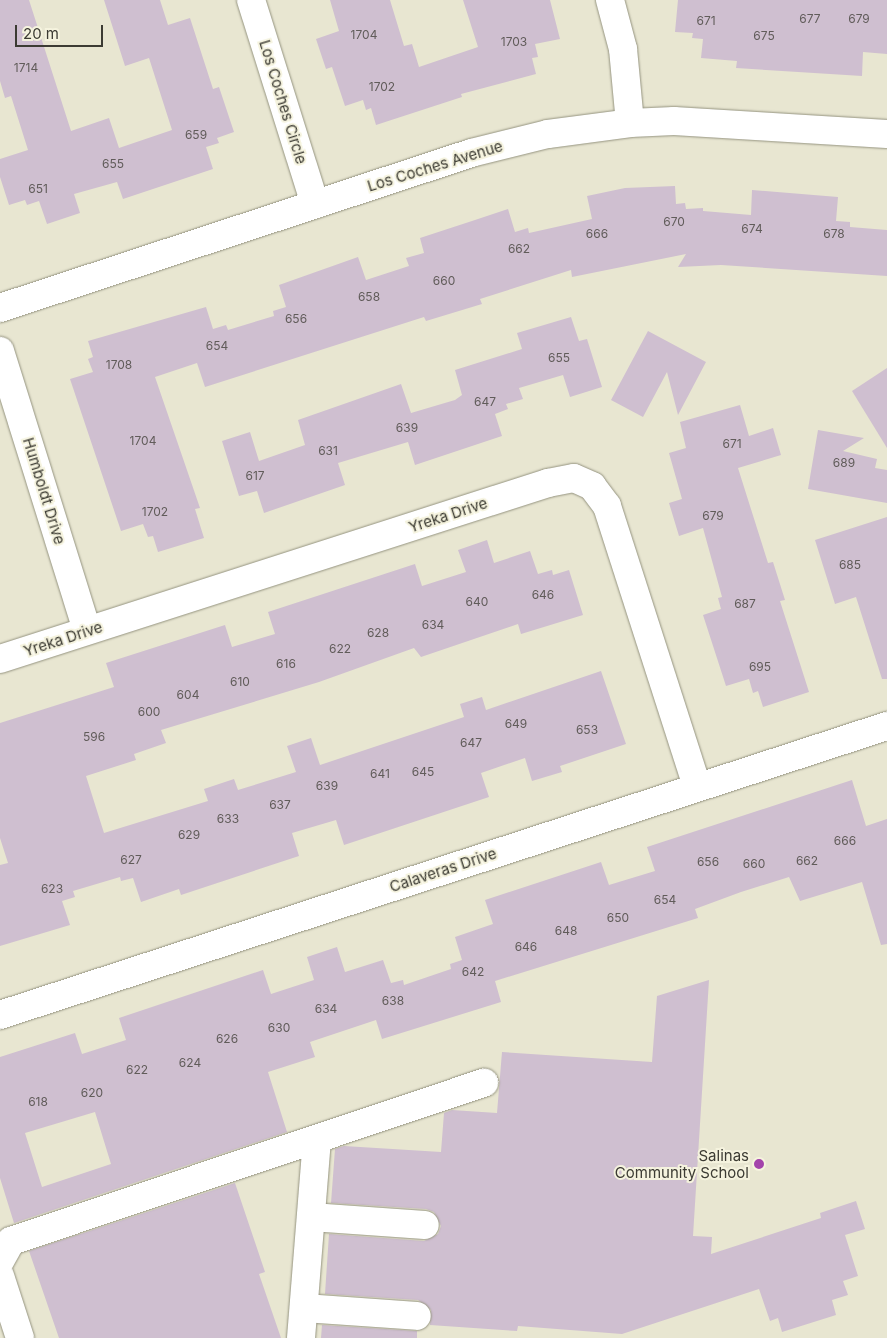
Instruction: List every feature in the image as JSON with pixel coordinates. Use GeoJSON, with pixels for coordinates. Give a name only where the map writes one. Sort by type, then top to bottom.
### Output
{"type":"FeatureCollection","features":[{"type":"Feature","properties":{"kind":"street","name":"Los Coches Circle"},"geometry":{"type":"LineString","coordinates":[[251,0],[315,204]]}},
{"type":"Feature","properties":{"kind":"street"},"geometry":{"type":"LineString","coordinates":[[610,0],[623,49],[630,123]]}},
{"type":"Feature","properties":{"kind":"street","name":"Los Coches Avenue"},"geometry":{"type":"LineString","coordinates":[[0,308],[315,204],[509,143],[548,134],[630,123],[674,121],[887,134]]}},
{"type":"Feature","properties":{"kind":"street","name":"Humboldt Drive"},"geometry":{"type":"LineString","coordinates":[[0,351],[87,630]]}},
{"type":"Feature","properties":{"kind":"street","name":"Yreka Drive"},"geometry":{"type":"LineString","coordinates":[[0,659],[548,483],[574,478],[584,480],[592,486],[607,506],[697,787]]}},
{"type":"Feature","properties":{"kind":"street","name":"Calaveras Drive"},"geometry":{"type":"LineString","coordinates":[[0,1015],[887,726]]}},
{"type":"Feature","properties":{"kind":"street"},"geometry":{"type":"LineString","coordinates":[[0,1261],[11,1241],[484,1083]]}},
{"type":"Feature","properties":{"kind":"street"},"geometry":{"type":"LineString","coordinates":[[301,1338],[317,1140]]}},
{"type":"Feature","properties":{"kind":"street"},"geometry":{"type":"LineString","coordinates":[[311,1216],[424,1225]]}},
{"type":"Feature","properties":{"kind":"street"},"geometry":{"type":"LineString","coordinates":[[0,1276],[20,1338]]}},
{"type":"Feature","properties":{"kind":"street"},"geometry":{"type":"LineString","coordinates":[[304,1308],[417,1316]]}},
{"type":"Feature","properties":{"kind":"building"},"geometry":{"type":"Polygon","coordinates":[[[0,0],[29,0],[71,131],[109,118],[119,148],[172,130],[149,58],[125,66],[104,0],[160,0],[168,25],[190,18],[213,89],[219,87],[234,132],[217,138],[219,143],[206,147],[213,169],[123,199],[117,182],[74,194],[80,213],[47,224],[39,201],[27,205],[25,200],[9,205],[0,177],[0,159],[28,150],[11,96],[5,98],[0,81],[0,0]]]}},
{"type":"Feature","properties":{"kind":"building"},"geometry":{"type":"Polygon","coordinates":[[[330,0],[390,0],[404,46],[412,44],[419,67],[478,47],[463,0],[550,0],[560,39],[535,44],[538,57],[532,58],[536,74],[461,94],[462,97],[376,125],[371,108],[366,110],[363,100],[345,106],[332,67],[326,69],[316,39],[339,31],[330,0]]]}},
{"type":"Feature","properties":{"kind":"building"},"geometry":{"type":"Polygon","coordinates":[[[678,0],[887,0],[887,54],[863,52],[862,76],[736,68],[737,61],[701,58],[703,39],[692,38],[693,33],[675,32],[678,0]]]}},
{"type":"Feature","properties":{"kind":"building"},"geometry":{"type":"Polygon","coordinates":[[[675,186],[676,204],[685,203],[686,209],[703,208],[703,211],[751,215],[752,190],[838,197],[836,221],[850,222],[850,227],[887,230],[887,276],[721,265],[678,267],[686,254],[572,277],[571,270],[480,299],[482,304],[426,321],[424,317],[205,387],[197,363],[155,377],[200,508],[195,509],[204,538],[158,552],[153,536],[148,537],[143,524],[121,531],[70,379],[93,372],[88,359],[93,357],[88,341],[206,307],[213,329],[226,325],[228,330],[274,316],[273,311],[286,307],[279,285],[358,257],[366,280],[409,266],[406,258],[424,253],[420,238],[508,209],[515,232],[528,228],[529,233],[592,219],[587,196],[625,188],[675,186]]]}},
{"type":"Feature","properties":{"kind":"building"},"geometry":{"type":"Polygon","coordinates":[[[571,317],[579,341],[587,339],[602,387],[570,397],[563,375],[519,388],[523,399],[506,404],[508,409],[495,414],[502,436],[415,465],[408,442],[338,463],[345,485],[264,513],[257,491],[239,496],[222,441],[250,432],[259,461],[305,445],[298,420],[401,384],[411,413],[455,400],[462,395],[455,370],[522,349],[517,333],[571,317]]]}},
{"type":"Feature","properties":{"kind":"building"},"geometry":{"type":"Polygon","coordinates":[[[648,331],[706,362],[678,415],[667,372],[643,417],[611,400],[648,331]]]}},
{"type":"Feature","properties":{"kind":"building"},"geometry":{"type":"Polygon","coordinates":[[[887,368],[887,448],[852,391],[887,368]]]}},
{"type":"Feature","properties":{"kind":"building"},"geometry":{"type":"Polygon","coordinates":[[[740,405],[749,436],[773,428],[781,455],[738,468],[768,563],[773,562],[785,600],[780,601],[809,692],[763,707],[758,691],[753,693],[749,679],[726,686],[703,615],[721,609],[718,598],[722,597],[703,528],[679,536],[669,503],[682,499],[669,453],[686,448],[680,422],[740,405]]]}},
{"type":"Feature","properties":{"kind":"building"},"geometry":{"type":"Polygon","coordinates":[[[818,430],[864,438],[843,451],[877,459],[875,468],[887,470],[887,503],[808,489],[818,430]]]}},
{"type":"Feature","properties":{"kind":"building"},"geometry":{"type":"Polygon","coordinates":[[[887,517],[887,679],[882,679],[856,597],[835,604],[815,540],[887,517]]]}},
{"type":"Feature","properties":{"kind":"building"},"geometry":{"type":"Polygon","coordinates":[[[487,540],[494,563],[530,551],[538,574],[552,570],[553,575],[569,570],[583,615],[521,634],[518,624],[421,657],[414,648],[319,682],[161,730],[166,743],[134,754],[136,760],[86,776],[104,833],[208,801],[204,789],[234,779],[238,790],[296,772],[287,746],[311,738],[320,765],[464,717],[460,704],[482,697],[486,710],[601,671],[626,744],[560,766],[562,772],[532,781],[525,758],[481,773],[489,797],[344,845],[336,820],[292,833],[299,856],[181,895],[179,889],[141,902],[133,878],[121,881],[120,877],[73,891],[75,897],[62,901],[70,925],[0,946],[0,865],[8,863],[0,838],[0,723],[114,687],[106,663],[225,625],[232,647],[275,634],[268,612],[415,564],[422,586],[466,572],[458,550],[487,540]]]}},
{"type":"Feature","properties":{"kind":"building"},"geometry":{"type":"Polygon","coordinates":[[[852,780],[866,826],[887,819],[887,944],[881,945],[862,882],[800,901],[789,877],[741,892],[695,909],[698,918],[495,981],[501,1002],[382,1039],[376,1020],[310,1042],[315,1057],[268,1072],[287,1132],[14,1223],[0,1178],[0,1057],[75,1033],[82,1054],[126,1040],[119,1018],[263,970],[271,994],[314,980],[307,957],[337,947],[345,972],[383,960],[391,983],[403,980],[404,985],[451,969],[450,964],[462,960],[455,937],[493,924],[485,900],[601,862],[609,885],[655,871],[647,847],[852,780]],[[95,1112],[25,1133],[42,1187],[111,1164],[95,1112]]]}},
{"type":"Feature","properties":{"kind":"building"},"geometry":{"type":"Polygon","coordinates":[[[709,980],[693,1236],[712,1237],[711,1254],[821,1218],[820,1213],[856,1201],[865,1229],[845,1235],[858,1276],[843,1281],[848,1295],[832,1300],[836,1315],[782,1332],[778,1318],[770,1321],[759,1289],[622,1334],[518,1326],[517,1331],[430,1325],[431,1310],[418,1300],[325,1294],[329,1234],[424,1241],[438,1234],[441,1226],[434,1212],[426,1209],[331,1203],[335,1149],[344,1146],[441,1152],[444,1113],[452,1110],[497,1113],[502,1052],[652,1062],[657,996],[709,980]]]}},
{"type":"Feature","properties":{"kind":"building"},"geometry":{"type":"Polygon","coordinates":[[[235,1183],[265,1272],[259,1274],[281,1338],[59,1338],[29,1251],[235,1183]]]}},
{"type":"Feature","properties":{"kind":"building"},"geometry":{"type":"Polygon","coordinates":[[[322,1325],[417,1331],[417,1338],[321,1338],[322,1325]]]}},
{"type":"Feature","properties":{"kind":"place","name":"Salinas Community School"},"geometry":{"type":"Point","coordinates":[759,1164]}}]}
